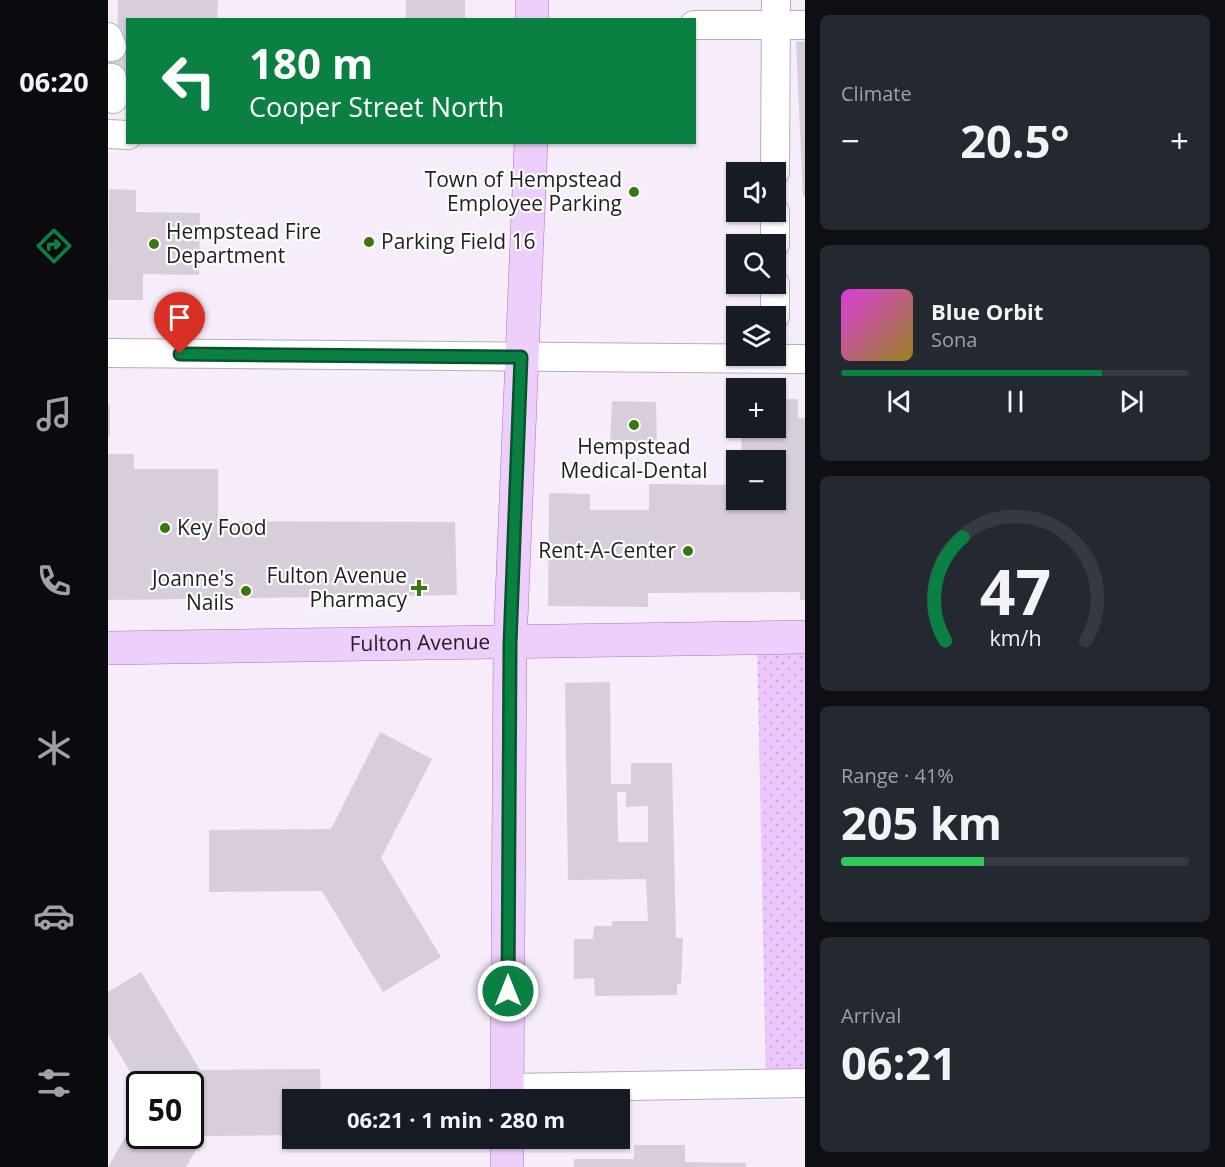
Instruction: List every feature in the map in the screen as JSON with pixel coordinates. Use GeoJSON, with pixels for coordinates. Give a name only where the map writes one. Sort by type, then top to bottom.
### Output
{"type":"FeatureCollection","features":[{"type":"Feature","properties":{"kind":"main road"},"geometry":{"type":"LineString","coordinates":[[532,0],[532,18]]}},
{"type":"Feature","properties":{"kind":"main road"},"geometry":{"type":"LineString","coordinates":[[508,1089],[510,644],[531,144]]}},
{"type":"Feature","properties":{"kind":"main road","name":"Fulton Avenue"},"geometry":{"type":"LineString","coordinates":[[108,648],[510,644],[805,637]]}},
{"type":"Feature","properties":{"kind":"main road"},"geometry":{"type":"LineString","coordinates":[[507,1149],[507,1167]]}},
{"type":"Feature","properties":{"kind":"street"},"geometry":{"type":"LineString","coordinates":[[696,25],[776,13],[805,25]]}},
{"type":"Feature","properties":{"kind":"street"},"geometry":{"type":"LineString","coordinates":[[775,162],[776,13]]}},
{"type":"Feature","properties":{"kind":"street"},"geometry":{"type":"LineString","coordinates":[[108,135],[126,135]]}},
{"type":"Feature","properties":{"kind":"street"},"geometry":{"type":"LineString","coordinates":[[108,353],[726,358]]}},
{"type":"Feature","properties":{"kind":"street"},"geometry":{"type":"LineString","coordinates":[[786,358],[805,359]]}},
{"type":"Feature","properties":{"kind":"street"},"geometry":{"type":"LineString","coordinates":[[630,1089],[805,1083]]}},
{"type":"Feature","properties":{"kind":"shaded area"},"geometry":{"type":"Polygon","coordinates":[[[805,636],[805,1083],[766,1084],[757,637],[805,636]]]}},
{"type":"Feature","properties":{"kind":"building"},"geometry":{"type":"Polygon","coordinates":[[[118,0],[218,0],[217,18],[126,18],[126,79],[108,78],[108,47],[117,47],[118,0]]]}},
{"type":"Feature","properties":{"kind":"building"},"geometry":{"type":"Polygon","coordinates":[[[406,0],[465,0],[465,18],[406,18],[406,0]]]}},
{"type":"Feature","properties":{"kind":"building"},"geometry":{"type":"Polygon","coordinates":[[[805,41],[805,196],[803,196],[796,42],[805,41]]]}},
{"type":"Feature","properties":{"kind":"building","name":"Hempstead Fire Department"},"geometry":{"type":"Polygon","coordinates":[[[109,189],[136,190],[136,212],[200,213],[199,275],[143,274],[143,300],[108,300],[109,189]]]}},
{"type":"Feature","properties":{"kind":"building"},"geometry":{"type":"Polygon","coordinates":[[[786,399],[798,399],[798,418],[805,418],[805,600],[800,600],[800,592],[648,593],[648,607],[548,606],[549,493],[590,494],[590,510],[649,510],[649,484],[726,485],[726,510],[786,510],[786,450],[742,450],[741,438],[786,438],[786,399]]]}},
{"type":"Feature","properties":{"kind":"building","name":"Hempstead Medical-Dental"},"geometry":{"type":"Polygon","coordinates":[[[612,401],[656,402],[657,448],[610,448],[612,401]]]}},
{"type":"Feature","properties":{"kind":"building"},"geometry":{"type":"Polygon","coordinates":[[[108,405],[110,405],[110,437],[108,437],[108,405]]]}},
{"type":"Feature","properties":{"kind":"building"},"geometry":{"type":"Polygon","coordinates":[[[108,454],[134,454],[134,469],[218,469],[218,521],[455,522],[457,595],[108,600],[108,454]]]}},
{"type":"Feature","properties":{"kind":"building"},"geometry":{"type":"Polygon","coordinates":[[[610,682],[611,784],[631,784],[631,763],[672,763],[676,938],[683,938],[681,984],[677,984],[677,995],[595,996],[594,978],[574,979],[574,939],[593,939],[594,926],[612,926],[612,921],[648,921],[646,879],[568,880],[565,683],[610,682]],[[617,792],[618,842],[648,842],[648,806],[626,807],[626,792],[617,792]]]}},
{"type":"Feature","properties":{"kind":"building"},"geometry":{"type":"Polygon","coordinates":[[[380,732],[432,759],[381,858],[441,957],[383,992],[322,891],[209,892],[209,830],[331,829],[380,732]]]}},
{"type":"Feature","properties":{"kind":"building"},"geometry":{"type":"Polygon","coordinates":[[[141,972],[200,1070],[320,1069],[321,1089],[282,1089],[282,1135],[204,1136],[204,1071],[130,1071],[108,1035],[108,992],[141,972]]]}},
{"type":"Feature","properties":{"kind":"building"},"geometry":{"type":"Polygon","coordinates":[[[126,1136],[126,1149],[196,1149],[186,1167],[108,1167],[126,1136]]]}},
{"type":"Feature","properties":{"kind":"building"},"geometry":{"type":"Polygon","coordinates":[[[634,1145],[685,1145],[685,1162],[746,1163],[746,1167],[574,1167],[574,1159],[634,1159],[634,1145]]]}},
{"type":"Feature","properties":{"kind":"place","name":"Town of Hempstead Employee Parking"},"geometry":{"type":"Point","coordinates":[634,192]}},
{"type":"Feature","properties":{"kind":"place","name":"Parking Field 16"},"geometry":{"type":"Point","coordinates":[369,242]}},
{"type":"Feature","properties":{"kind":"place","name":"Hempstead Fire Department"},"geometry":{"type":"Point","coordinates":[154,244]}},
{"type":"Feature","properties":{"kind":"place","name":"Hempstead Medical-Dental"},"geometry":{"type":"Point","coordinates":[634,425]}},
{"type":"Feature","properties":{"kind":"place","name":"Key Food"},"geometry":{"type":"Point","coordinates":[165,528]}},
{"type":"Feature","properties":{"kind":"place","name":"Rent-A-Center"},"geometry":{"type":"Point","coordinates":[688,551]}},
{"type":"Feature","properties":{"kind":"place","name":"Fulton Avenue Pharmacy"},"geometry":{"type":"Point","coordinates":[419,588]}},
{"type":"Feature","properties":{"kind":"place","name":"Joanne's Nails"},"geometry":{"type":"Point","coordinates":[246,591]}},
{"type":"Feature","properties":{"kind":"route"},"geometry":{"type":"LineString","coordinates":[[180,354],[521,357],[510,644],[508,991]]}}]}
